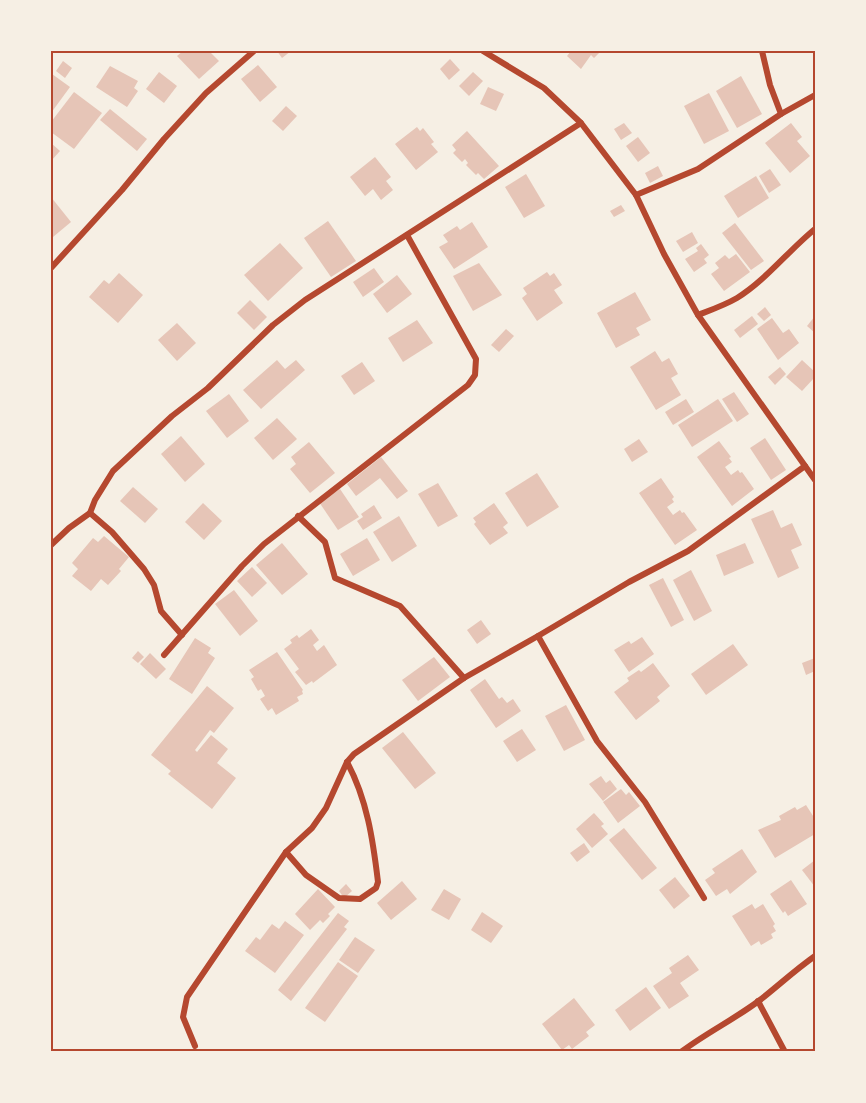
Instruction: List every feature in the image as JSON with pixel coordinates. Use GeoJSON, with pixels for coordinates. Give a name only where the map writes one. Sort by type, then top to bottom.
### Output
{"type":"FeatureCollection","features":[{"type":"Feature","properties":{"kind":"street"},"geometry":{"type":"LineString","coordinates":[[51,268],[206,93],[254,51]]}},
{"type":"Feature","properties":{"kind":"street"},"geometry":{"type":"LineString","coordinates":[[483,51],[544,88],[581,123],[636,195],[664,254],[698,315],[815,480]]}},
{"type":"Feature","properties":{"kind":"street"},"geometry":{"type":"LineString","coordinates":[[762,51],[781,114]]}},
{"type":"Feature","properties":{"kind":"street"},"geometry":{"type":"LineString","coordinates":[[636,195],[698,169],[781,114],[815,95]]}},
{"type":"Feature","properties":{"kind":"street"},"geometry":{"type":"LineString","coordinates":[[51,545],[90,513],[95,500],[113,471],[172,416],[208,387],[273,325],[305,300],[581,123]]}},
{"type":"Feature","properties":{"kind":"street"},"geometry":{"type":"LineString","coordinates":[[698,315],[737,298],[815,229]]}},
{"type":"Feature","properties":{"kind":"street"},"geometry":{"type":"LineString","coordinates":[[164,655],[264,544],[468,385],[475,375],[476,359],[408,235]]}},
{"type":"Feature","properties":{"kind":"street"},"geometry":{"type":"LineString","coordinates":[[195,1046],[183,1017],[187,997],[286,852],[312,828],[326,808],[347,762],[366,744],[464,678],[688,550],[805,466]]}},
{"type":"Feature","properties":{"kind":"street"},"geometry":{"type":"LineString","coordinates":[[90,513],[112,532],[144,569],[154,585],[161,611],[182,635]]}},
{"type":"Feature","properties":{"kind":"street"},"geometry":{"type":"LineString","coordinates":[[298,516],[325,542],[335,578],[400,606],[464,678]]}},
{"type":"Feature","properties":{"kind":"street"},"geometry":{"type":"LineString","coordinates":[[538,636],[597,741],[645,802],[704,898]]}},
{"type":"Feature","properties":{"kind":"street"},"geometry":{"type":"LineString","coordinates":[[286,852],[306,875],[339,898],[360,899],[376,888],[378,882],[370,824],[357,781],[347,762]]}},
{"type":"Feature","properties":{"kind":"street"},"geometry":{"type":"LineString","coordinates":[[681,1052],[758,1001],[815,956]]}},
{"type":"Feature","properties":{"kind":"street"},"geometry":{"type":"LineString","coordinates":[[758,1001],[785,1052]]}},
{"type":"Feature","properties":{"kind":"building"},"geometry":{"type":"Polygon","coordinates":[[[183,51],[209,51],[219,61],[199,79],[177,56],[183,51]]]}},
{"type":"Feature","properties":{"kind":"building"},"geometry":{"type":"Polygon","coordinates":[[[277,51],[291,51],[282,58],[277,51]]]}},
{"type":"Feature","properties":{"kind":"building"},"geometry":{"type":"Polygon","coordinates":[[[571,51],[601,51],[594,58],[591,55],[581,69],[567,56],[571,51]]]}},
{"type":"Feature","properties":{"kind":"building"},"geometry":{"type":"Polygon","coordinates":[[[450,59],[460,70],[449,80],[440,69],[450,59]]]}},
{"type":"Feature","properties":{"kind":"building"},"geometry":{"type":"Polygon","coordinates":[[[63,61],[72,68],[65,78],[56,71],[63,61]]]}},
{"type":"Feature","properties":{"kind":"building"},"geometry":{"type":"Polygon","coordinates":[[[258,65],[277,87],[260,102],[241,79],[258,65]]]}},
{"type":"Feature","properties":{"kind":"building"},"geometry":{"type":"Polygon","coordinates":[[[110,66],[138,81],[134,88],[138,91],[127,107],[96,87],[110,66]]]}},
{"type":"Feature","properties":{"kind":"building"},"geometry":{"type":"Polygon","coordinates":[[[159,72],[177,86],[164,103],[146,89],[159,72]]]}},
{"type":"Feature","properties":{"kind":"building"},"geometry":{"type":"Polygon","coordinates":[[[473,72],[483,81],[469,96],[459,86],[473,72]]]}},
{"type":"Feature","properties":{"kind":"building"},"geometry":{"type":"Polygon","coordinates":[[[51,75],[70,87],[51,113],[51,75]]]}},
{"type":"Feature","properties":{"kind":"building"},"geometry":{"type":"Polygon","coordinates":[[[741,76],[762,114],[737,128],[716,91],[741,76]]]}},
{"type":"Feature","properties":{"kind":"building"},"geometry":{"type":"Polygon","coordinates":[[[488,87],[504,94],[496,111],[480,104],[488,87]]]}},
{"type":"Feature","properties":{"kind":"building"},"geometry":{"type":"Polygon","coordinates":[[[74,92],[102,113],[74,149],[51,132],[51,122],[74,92]]]}},
{"type":"Feature","properties":{"kind":"building"},"geometry":{"type":"Polygon","coordinates":[[[709,93],[729,131],[704,144],[684,106],[709,93]]]}},
{"type":"Feature","properties":{"kind":"building"},"geometry":{"type":"Polygon","coordinates":[[[286,106],[297,116],[283,131],[272,121],[286,106]]]}},
{"type":"Feature","properties":{"kind":"building"},"geometry":{"type":"Polygon","coordinates":[[[110,109],[147,139],[137,151],[100,120],[110,109]]]}},
{"type":"Feature","properties":{"kind":"building"},"geometry":{"type":"Polygon","coordinates":[[[624,123],[632,133],[621,140],[614,129],[624,123]]]}},
{"type":"Feature","properties":{"kind":"building"},"geometry":{"type":"Polygon","coordinates":[[[791,123],[802,137],[797,141],[810,156],[790,173],[765,143],[791,123]]]}},
{"type":"Feature","properties":{"kind":"building"},"geometry":{"type":"Polygon","coordinates":[[[417,127],[420,131],[423,128],[434,142],[431,144],[438,152],[416,170],[395,144],[417,127]]]}},
{"type":"Feature","properties":{"kind":"building"},"geometry":{"type":"Polygon","coordinates":[[[467,131],[499,166],[484,179],[466,165],[468,163],[465,159],[462,162],[453,153],[456,150],[452,145],[467,131]]]}},
{"type":"Feature","properties":{"kind":"building"},"geometry":{"type":"Polygon","coordinates":[[[638,137],[650,153],[638,162],[626,146],[638,137]]]}},
{"type":"Feature","properties":{"kind":"building"},"geometry":{"type":"Polygon","coordinates":[[[51,143],[60,151],[51,161],[51,143]]]}},
{"type":"Feature","properties":{"kind":"building"},"geometry":{"type":"Polygon","coordinates":[[[375,157],[391,177],[386,181],[393,190],[381,200],[373,189],[365,196],[350,177],[375,157]]]}},
{"type":"Feature","properties":{"kind":"building"},"geometry":{"type":"Polygon","coordinates":[[[658,166],[663,176],[650,183],[645,173],[658,166]]]}},
{"type":"Feature","properties":{"kind":"building"},"geometry":{"type":"Polygon","coordinates":[[[770,169],[781,185],[769,193],[759,176],[770,169]]]}},
{"type":"Feature","properties":{"kind":"building"},"geometry":{"type":"Polygon","coordinates":[[[526,174],[545,206],[524,218],[505,187],[526,174]]]}},
{"type":"Feature","properties":{"kind":"building"},"geometry":{"type":"Polygon","coordinates":[[[756,176],[769,198],[738,218],[724,196],[756,176]]]}},
{"type":"Feature","properties":{"kind":"building"},"geometry":{"type":"Polygon","coordinates":[[[51,197],[71,222],[53,237],[51,235],[51,197]]]}},
{"type":"Feature","properties":{"kind":"building"},"geometry":{"type":"Polygon","coordinates":[[[621,205],[625,211],[614,217],[610,211],[621,205]]]}},
{"type":"Feature","properties":{"kind":"building"},"geometry":{"type":"Polygon","coordinates":[[[328,221],[356,261],[331,277],[304,238],[328,221]]]}},
{"type":"Feature","properties":{"kind":"building"},"geometry":{"type":"Polygon","coordinates":[[[472,222],[488,247],[454,269],[439,247],[448,242],[443,235],[457,226],[460,230],[472,222]]]}},
{"type":"Feature","properties":{"kind":"building"},"geometry":{"type":"Polygon","coordinates":[[[735,223],[764,261],[751,270],[722,233],[735,223]]]}},
{"type":"Feature","properties":{"kind":"building"},"geometry":{"type":"Polygon","coordinates":[[[692,232],[698,243],[683,252],[676,241],[692,232]]]}},
{"type":"Feature","properties":{"kind":"building"},"geometry":{"type":"Polygon","coordinates":[[[280,243],[303,268],[268,301],[244,275],[280,243]]]}},
{"type":"Feature","properties":{"kind":"building"},"geometry":{"type":"Polygon","coordinates":[[[701,244],[709,255],[704,259],[707,263],[694,272],[685,259],[698,251],[696,248],[701,244]]]}},
{"type":"Feature","properties":{"kind":"building"},"geometry":{"type":"Polygon","coordinates":[[[736,254],[750,272],[724,291],[711,274],[719,268],[715,263],[725,255],[729,259],[736,254]]]}},
{"type":"Feature","properties":{"kind":"building"},"geometry":{"type":"Polygon","coordinates":[[[479,263],[502,295],[473,311],[453,276],[479,263]]]}},
{"type":"Feature","properties":{"kind":"building"},"geometry":{"type":"Polygon","coordinates":[[[374,268],[384,282],[363,297],[353,282],[374,268]]]}},
{"type":"Feature","properties":{"kind":"building"},"geometry":{"type":"Polygon","coordinates":[[[547,272],[550,276],[554,273],[562,285],[554,290],[563,303],[537,321],[522,298],[527,294],[523,288],[547,272]]]}},
{"type":"Feature","properties":{"kind":"building"},"geometry":{"type":"Polygon","coordinates":[[[119,273],[143,295],[118,323],[89,297],[104,280],[109,284],[119,273]]]}},
{"type":"Feature","properties":{"kind":"building"},"geometry":{"type":"Polygon","coordinates":[[[397,275],[412,294],[387,313],[373,294],[397,275]]]}},
{"type":"Feature","properties":{"kind":"building"},"geometry":{"type":"Polygon","coordinates":[[[635,292],[651,320],[636,328],[640,335],[616,348],[597,313],[635,292]]]}},
{"type":"Feature","properties":{"kind":"building"},"geometry":{"type":"Polygon","coordinates":[[[250,300],[267,317],[254,330],[237,313],[250,300]]]}},
{"type":"Feature","properties":{"kind":"building"},"geometry":{"type":"Polygon","coordinates":[[[765,307],[771,315],[764,321],[757,314],[765,307]]]}},
{"type":"Feature","properties":{"kind":"building"},"geometry":{"type":"Polygon","coordinates":[[[752,316],[758,324],[740,338],[734,330],[752,316]]]}},
{"type":"Feature","properties":{"kind":"building"},"geometry":{"type":"Polygon","coordinates":[[[815,316],[815,333],[807,326],[815,316]]]}},
{"type":"Feature","properties":{"kind":"building"},"geometry":{"type":"Polygon","coordinates":[[[772,318],[783,333],[789,329],[799,343],[778,360],[757,329],[772,318]]]}},
{"type":"Feature","properties":{"kind":"building"},"geometry":{"type":"Polygon","coordinates":[[[417,320],[433,343],[403,362],[388,338],[417,320]]]}},
{"type":"Feature","properties":{"kind":"building"},"geometry":{"type":"Polygon","coordinates":[[[177,323],[196,343],[177,361],[158,340],[177,323]]]}},
{"type":"Feature","properties":{"kind":"building"},"geometry":{"type":"Polygon","coordinates":[[[506,329],[514,336],[499,352],[491,345],[506,329]]]}},
{"type":"Feature","properties":{"kind":"building"},"geometry":{"type":"Polygon","coordinates":[[[655,351],[662,362],[669,358],[678,374],[671,378],[681,395],[656,410],[630,367],[655,351]]]}},
{"type":"Feature","properties":{"kind":"building"},"geometry":{"type":"Polygon","coordinates":[[[277,360],[285,369],[296,360],[305,370],[261,409],[243,390],[277,360]]]}},
{"type":"Feature","properties":{"kind":"building"},"geometry":{"type":"Polygon","coordinates":[[[802,360],[815,372],[815,377],[802,391],[786,377],[802,360]]]}},
{"type":"Feature","properties":{"kind":"building"},"geometry":{"type":"Polygon","coordinates":[[[362,362],[375,381],[354,395],[341,376],[362,362]]]}},
{"type":"Feature","properties":{"kind":"building"},"geometry":{"type":"Polygon","coordinates":[[[780,367],[786,374],[775,385],[768,377],[780,367]]]}},
{"type":"Feature","properties":{"kind":"building"},"geometry":{"type":"Polygon","coordinates":[[[734,392],[749,414],[737,422],[722,399],[734,392]]]}},
{"type":"Feature","properties":{"kind":"building"},"geometry":{"type":"Polygon","coordinates":[[[229,394],[249,421],[227,438],[206,411],[229,394]]]}},
{"type":"Feature","properties":{"kind":"building"},"geometry":{"type":"Polygon","coordinates":[[[686,399],[694,412],[673,425],[665,412],[686,399]]]}},
{"type":"Feature","properties":{"kind":"building"},"geometry":{"type":"Polygon","coordinates":[[[718,399],[733,421],[692,447],[678,425],[718,399]]]}},
{"type":"Feature","properties":{"kind":"building"},"geometry":{"type":"Polygon","coordinates":[[[277,418],[297,439],[273,460],[254,438],[277,418]]]}},
{"type":"Feature","properties":{"kind":"building"},"geometry":{"type":"Polygon","coordinates":[[[181,436],[205,464],[185,482],[161,454],[181,436]]]}},
{"type":"Feature","properties":{"kind":"building"},"geometry":{"type":"Polygon","coordinates":[[[765,438],[786,470],[771,480],[750,448],[765,438]]]}},
{"type":"Feature","properties":{"kind":"building"},"geometry":{"type":"Polygon","coordinates":[[[639,439],[648,452],[632,462],[624,449],[639,439]]]}},
{"type":"Feature","properties":{"kind":"building"},"geometry":{"type":"Polygon","coordinates":[[[719,441],[731,457],[729,458],[732,462],[725,467],[731,475],[738,470],[742,472],[754,489],[732,506],[697,457],[719,441]]]}},
{"type":"Feature","properties":{"kind":"building"},"geometry":{"type":"Polygon","coordinates":[[[309,442],[335,473],[310,493],[290,469],[296,464],[291,457],[309,442]]]}},
{"type":"Feature","properties":{"kind":"building"},"geometry":{"type":"Polygon","coordinates":[[[381,457],[408,491],[397,499],[380,478],[356,496],[347,484],[381,457]]]}},
{"type":"Feature","properties":{"kind":"building"},"geometry":{"type":"Polygon","coordinates":[[[537,473],[559,507],[527,527],[505,493],[537,473]]]}},
{"type":"Feature","properties":{"kind":"building"},"geometry":{"type":"Polygon","coordinates":[[[661,478],[674,497],[672,499],[674,502],[667,507],[673,515],[680,510],[684,512],[697,530],[675,545],[639,493],[661,478]]]}},
{"type":"Feature","properties":{"kind":"building"},"geometry":{"type":"Polygon","coordinates":[[[438,483],[458,516],[438,527],[418,494],[438,483]]]}},
{"type":"Feature","properties":{"kind":"building"},"geometry":{"type":"Polygon","coordinates":[[[133,487],[158,509],[145,523],[120,501],[133,487]]]}},
{"type":"Feature","properties":{"kind":"building"},"geometry":{"type":"Polygon","coordinates":[[[340,489],[359,517],[338,530],[319,502],[340,489]]]}},
{"type":"Feature","properties":{"kind":"building"},"geometry":{"type":"Polygon","coordinates":[[[203,503],[222,521],[204,540],[185,522],[203,503]]]}},
{"type":"Feature","properties":{"kind":"building"},"geometry":{"type":"Polygon","coordinates":[[[494,503],[508,523],[503,527],[508,533],[490,545],[474,524],[476,522],[473,518],[494,503]]]}},
{"type":"Feature","properties":{"kind":"building"},"geometry":{"type":"Polygon","coordinates":[[[374,505],[382,518],[363,530],[357,521],[363,517],[361,514],[374,505]]]}},
{"type":"Feature","properties":{"kind":"building"},"geometry":{"type":"Polygon","coordinates":[[[773,510],[781,528],[792,523],[802,545],[791,550],[799,568],[778,578],[751,519],[773,510]]]}},
{"type":"Feature","properties":{"kind":"building"},"geometry":{"type":"Polygon","coordinates":[[[399,516],[417,546],[392,562],[373,532],[399,516]]]}},
{"type":"Feature","properties":{"kind":"building"},"geometry":{"type":"Polygon","coordinates":[[[104,536],[129,557],[119,569],[121,571],[108,585],[101,579],[91,591],[72,576],[78,569],[72,563],[93,538],[98,542],[104,536]]]}},
{"type":"Feature","properties":{"kind":"building"},"geometry":{"type":"Polygon","coordinates":[[[367,538],[380,560],[353,576],[340,554],[367,538]]]}},
{"type":"Feature","properties":{"kind":"building"},"geometry":{"type":"Polygon","coordinates":[[[282,543],[308,574],[282,595],[256,565],[282,543]]]}},
{"type":"Feature","properties":{"kind":"building"},"geometry":{"type":"Polygon","coordinates":[[[745,543],[754,563],[724,576],[716,555],[745,543]]]}},
{"type":"Feature","properties":{"kind":"building"},"geometry":{"type":"Polygon","coordinates":[[[252,567],[267,583],[252,597],[237,581],[252,567]]]}},
{"type":"Feature","properties":{"kind":"building"},"geometry":{"type":"Polygon","coordinates":[[[691,570],[712,611],[694,621],[673,580],[691,570]]]}},
{"type":"Feature","properties":{"kind":"building"},"geometry":{"type":"Polygon","coordinates":[[[663,578],[684,620],[671,627],[649,585],[663,578]]]}},
{"type":"Feature","properties":{"kind":"building"},"geometry":{"type":"Polygon","coordinates":[[[234,590],[258,621],[240,636],[215,604],[234,590]]]}},
{"type":"Feature","properties":{"kind":"building"},"geometry":{"type":"Polygon","coordinates":[[[481,620],[491,634],[477,644],[467,630],[481,620]]]}},
{"type":"Feature","properties":{"kind":"building"},"geometry":{"type":"Polygon","coordinates":[[[311,629],[319,640],[313,645],[317,651],[324,645],[337,665],[313,683],[312,681],[306,685],[295,672],[299,669],[284,649],[292,643],[290,640],[297,635],[299,638],[311,629]]]}},
{"type":"Feature","properties":{"kind":"building"},"geometry":{"type":"Polygon","coordinates":[[[642,637],[654,654],[629,672],[614,650],[629,641],[631,644],[642,637]]]}},
{"type":"Feature","properties":{"kind":"building"},"geometry":{"type":"Polygon","coordinates":[[[195,638],[211,648],[208,653],[215,658],[192,694],[169,679],[195,638]]]}},
{"type":"Feature","properties":{"kind":"building"},"geometry":{"type":"Polygon","coordinates":[[[733,644],[748,665],[706,695],[691,674],[733,644]]]}},
{"type":"Feature","properties":{"kind":"building"},"geometry":{"type":"Polygon","coordinates":[[[138,651],[144,657],[138,663],[132,658],[138,651]]]}},
{"type":"Feature","properties":{"kind":"building"},"geometry":{"type":"Polygon","coordinates":[[[277,652],[303,690],[303,694],[297,697],[299,701],[276,715],[272,708],[268,711],[260,699],[265,696],[261,689],[258,691],[251,679],[254,677],[249,670],[277,652]]]}},
{"type":"Feature","properties":{"kind":"building"},"geometry":{"type":"Polygon","coordinates":[[[150,653],[166,669],[156,679],[140,664],[150,653]]]}},
{"type":"Feature","properties":{"kind":"building"},"geometry":{"type":"Polygon","coordinates":[[[434,657],[450,677],[418,701],[402,680],[434,657]]]}},
{"type":"Feature","properties":{"kind":"building"},"geometry":{"type":"Polygon","coordinates":[[[815,658],[815,671],[806,675],[802,663],[815,658]]]}},
{"type":"Feature","properties":{"kind":"building"},"geometry":{"type":"Polygon","coordinates":[[[653,663],[670,686],[657,697],[660,701],[636,720],[614,692],[629,681],[627,678],[653,663]]]}},
{"type":"Feature","properties":{"kind":"building"},"geometry":{"type":"Polygon","coordinates":[[[485,679],[499,699],[502,697],[507,703],[513,699],[521,711],[496,728],[470,690],[485,679]]]}},
{"type":"Feature","properties":{"kind":"building"},"geometry":{"type":"Polygon","coordinates":[[[207,686],[234,708],[214,733],[210,730],[195,750],[197,752],[211,735],[228,749],[217,763],[236,778],[212,809],[168,774],[171,771],[151,755],[207,686]]]}},
{"type":"Feature","properties":{"kind":"building"},"geometry":{"type":"Polygon","coordinates":[[[566,705],[585,740],[564,751],[545,716],[566,705]]]}},
{"type":"Feature","properties":{"kind":"building"},"geometry":{"type":"Polygon","coordinates":[[[522,729],[536,750],[517,762],[503,741],[522,729]]]}},
{"type":"Feature","properties":{"kind":"building"},"geometry":{"type":"Polygon","coordinates":[[[403,732],[436,773],[415,789],[382,748],[403,732]]]}},
{"type":"Feature","properties":{"kind":"building"},"geometry":{"type":"Polygon","coordinates":[[[601,776],[606,783],[610,780],[617,789],[603,801],[589,784],[601,776]]]}},
{"type":"Feature","properties":{"kind":"building"},"geometry":{"type":"Polygon","coordinates":[[[621,789],[626,795],[629,792],[640,806],[618,823],[603,802],[621,789]]]}},
{"type":"Feature","properties":{"kind":"building"},"geometry":{"type":"Polygon","coordinates":[[[806,805],[815,819],[815,834],[775,858],[758,830],[781,820],[779,816],[795,807],[797,810],[806,805]]]}},
{"type":"Feature","properties":{"kind":"building"},"geometry":{"type":"Polygon","coordinates":[[[594,813],[604,824],[601,826],[608,834],[592,848],[576,829],[594,813]]]}},
{"type":"Feature","properties":{"kind":"building"},"geometry":{"type":"Polygon","coordinates":[[[624,828],[657,868],[642,880],[609,840],[624,828]]]}},
{"type":"Feature","properties":{"kind":"building"},"geometry":{"type":"Polygon","coordinates":[[[584,843],[590,852],[577,862],[570,853],[584,843]]]}},
{"type":"Feature","properties":{"kind":"building"},"geometry":{"type":"Polygon","coordinates":[[[742,849],[757,872],[730,894],[727,889],[716,896],[705,880],[715,873],[712,869],[742,849]]]}},
{"type":"Feature","properties":{"kind":"building"},"geometry":{"type":"Polygon","coordinates":[[[815,860],[815,887],[802,870],[815,860]]]}},
{"type":"Feature","properties":{"kind":"building"},"geometry":{"type":"Polygon","coordinates":[[[675,877],[690,896],[674,909],[659,890],[675,877]]]}},
{"type":"Feature","properties":{"kind":"building"},"geometry":{"type":"Polygon","coordinates":[[[791,880],[807,904],[788,916],[785,911],[783,913],[770,894],[791,880]]]}},
{"type":"Feature","properties":{"kind":"building"},"geometry":{"type":"Polygon","coordinates":[[[402,881],[417,899],[391,920],[377,903],[402,881]]]}},
{"type":"Feature","properties":{"kind":"building"},"geometry":{"type":"Polygon","coordinates":[[[346,884],[352,891],[344,898],[339,891],[346,884]]]}},
{"type":"Feature","properties":{"kind":"building"},"geometry":{"type":"Polygon","coordinates":[[[318,889],[335,907],[323,923],[320,920],[310,930],[295,914],[318,889]]]}},
{"type":"Feature","properties":{"kind":"building"},"geometry":{"type":"Polygon","coordinates":[[[444,889],[461,899],[449,920],[431,910],[444,889]]]}},
{"type":"Feature","properties":{"kind":"building"},"geometry":{"type":"Polygon","coordinates":[[[752,904],[755,909],[763,904],[775,924],[773,926],[776,931],[771,934],[773,938],[761,945],[759,941],[751,946],[732,916],[752,904]]]}},
{"type":"Feature","properties":{"kind":"building"},"geometry":{"type":"Polygon","coordinates":[[[482,912],[503,926],[491,943],[471,930],[482,912]]]}},
{"type":"Feature","properties":{"kind":"building"},"geometry":{"type":"Polygon","coordinates":[[[338,913],[349,921],[344,927],[347,929],[291,1001],[278,990],[338,913]]]}},
{"type":"Feature","properties":{"kind":"building"},"geometry":{"type":"Polygon","coordinates":[[[285,921],[304,935],[275,973],[245,951],[256,937],[260,940],[272,924],[279,929],[285,921]]]}},
{"type":"Feature","properties":{"kind":"building"},"geometry":{"type":"Polygon","coordinates":[[[355,937],[375,950],[358,973],[339,960],[355,937]]]}},
{"type":"Feature","properties":{"kind":"building"},"geometry":{"type":"Polygon","coordinates":[[[688,955],[699,970],[680,983],[689,996],[669,1009],[653,986],[672,973],[669,968],[688,955]]]}},
{"type":"Feature","properties":{"kind":"building"},"geometry":{"type":"Polygon","coordinates":[[[338,962],[358,976],[325,1022],[305,1008],[338,962]]]}},
{"type":"Feature","properties":{"kind":"building"},"geometry":{"type":"Polygon","coordinates":[[[646,987],[661,1008],[630,1031],[615,1010],[646,987]]]}},
{"type":"Feature","properties":{"kind":"building"},"geometry":{"type":"Polygon","coordinates":[[[574,998],[595,1025],[586,1032],[589,1036],[572,1049],[569,1045],[562,1050],[542,1024],[574,998]]]}}]}
